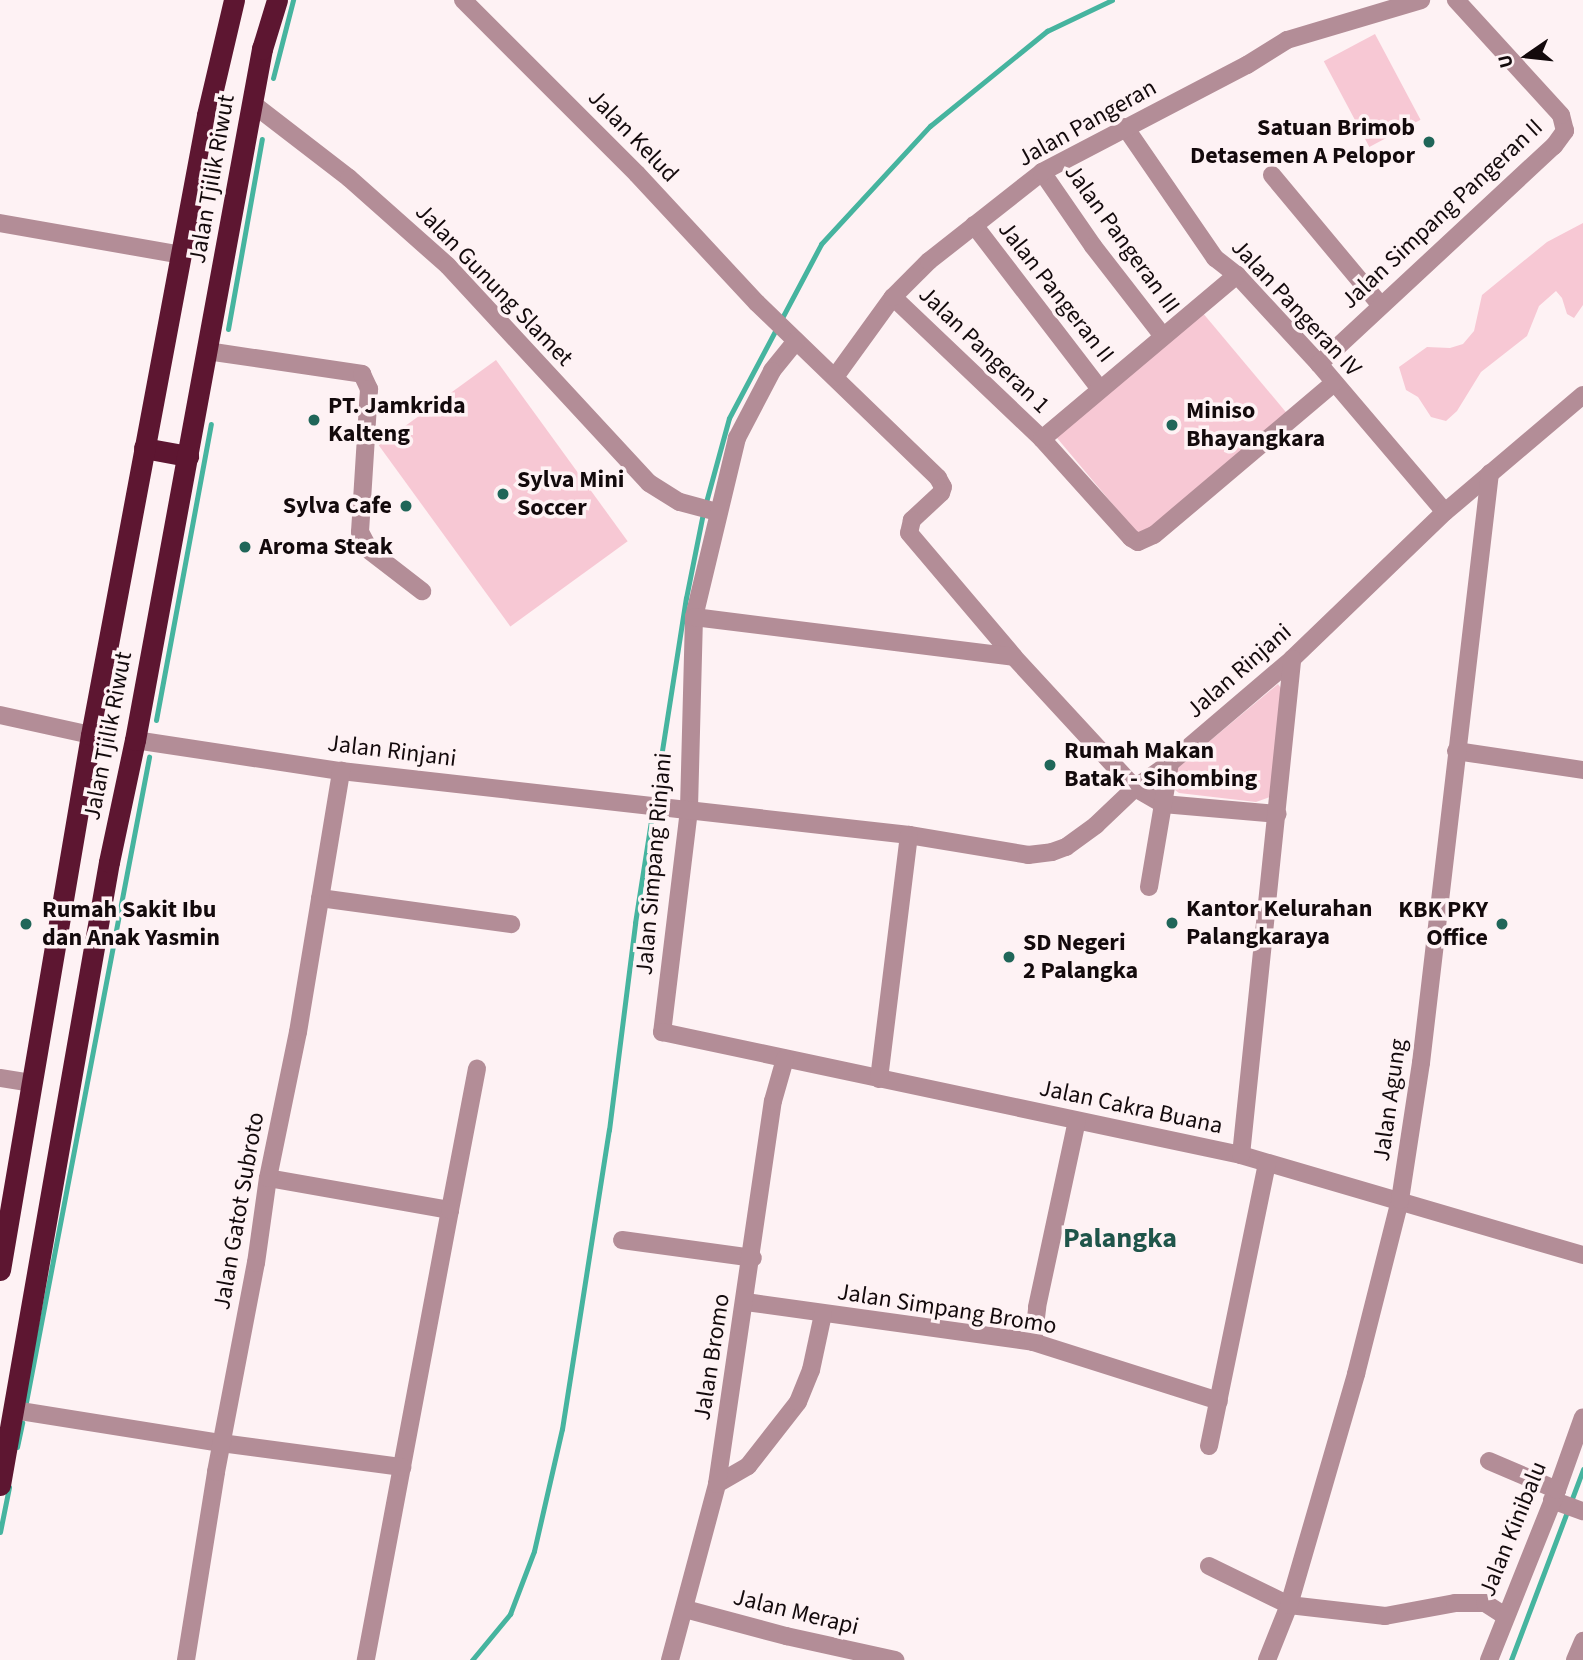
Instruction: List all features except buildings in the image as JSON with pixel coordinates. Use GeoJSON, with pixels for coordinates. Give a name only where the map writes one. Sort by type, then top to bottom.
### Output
{"type":"FeatureCollection","features":[{"type":"Feature","properties":{"kind":"highway","name":"Jalan Tjilik Riwut"},"geometry":{"type":"LineString","coordinates":[[0,1270],[90,735],[181,255],[233,0]]}},
{"type":"Feature","properties":{"kind":"highway","name":"Jalan Tjilik Riwut"},"geometry":{"type":"LineString","coordinates":[[0,1485],[109,862],[135,740],[262,49],[277,0]]}},
{"type":"Feature","properties":{"kind":"highway"},"geometry":{"type":"LineString","coordinates":[[144,449],[188,456]]}},
{"type":"Feature","properties":{"kind":"street","name":"Jalan Kelud"},"geometry":{"type":"LineString","coordinates":[[463,0],[636,174],[796,341]]}},
{"type":"Feature","properties":{"kind":"street","name":"Jalan Pangeran"},"geometry":{"type":"LineString","coordinates":[[835,377],[893,297],[929,261],[1042,172],[1247,65],[1287,40],[1421,0]]}},
{"type":"Feature","properties":{"kind":"street","name":"Jalan Simpang Pangeran II"},"geometry":{"type":"LineString","coordinates":[[1319,364],[1554,146],[1565,131],[1561,115],[1456,0]]}},
{"type":"Feature","properties":{"kind":"street","name":"Jalan Gunung Slamet"},"geometry":{"type":"LineString","coordinates":[[253,104],[349,177],[447,266],[649,483],[661,493],[707,510]]}},
{"type":"Feature","properties":{"kind":"street","name":"Jalan Pangeran IV"},"geometry":{"type":"LineString","coordinates":[[1125,127],[1215,258],[1237,275],[1319,364],[1445,512]]}},
{"type":"Feature","properties":{"kind":"street","name":"Jalan Pangeran III"},"geometry":{"type":"LineString","coordinates":[[1042,172],[1093,246],[1162,335]]}},
{"type":"Feature","properties":{"kind":"street"},"geometry":{"type":"LineString","coordinates":[[1272,175],[1381,306]]}},
{"type":"Feature","properties":{"kind":"street"},"geometry":{"type":"LineString","coordinates":[[0,223],[181,255]]}},
{"type":"Feature","properties":{"kind":"street","name":"Jalan Pangeran II"},"geometry":{"type":"LineString","coordinates":[[974,225],[1099,388]]}},
{"type":"Feature","properties":{"kind":"street"},"geometry":{"type":"LineString","coordinates":[[1042,439],[1162,335],[1237,275]]}},
{"type":"Feature","properties":{"kind":"street","name":"Jalan Pangeran 1"},"geometry":{"type":"LineString","coordinates":[[893,297],[1042,439],[1131,538],[1138,542],[1146,540],[1334,383]]}},
{"type":"Feature","properties":{"kind":"street"},"geometry":{"type":"LineString","coordinates":[[796,341],[938,478],[943,487],[941,493],[912,520],[909,533],[1014,657],[1135,788],[1163,804],[1278,814]]}},
{"type":"Feature","properties":{"kind":"street","name":"Jalan Simpang Rinjani"},"geometry":{"type":"LineString","coordinates":[[662,1032],[689,810],[694,617],[707,510],[753,401],[796,341]]}},
{"type":"Feature","properties":{"kind":"street"},"geometry":{"type":"LineString","coordinates":[[207,351],[362,374],[369,388],[360,532],[370,551],[422,591]]}},
{"type":"Feature","properties":{"kind":"street","name":"Jalan Rinjani"},"geometry":{"type":"LineString","coordinates":[[135,740],[341,771],[909,835],[1028,855],[1052,852],[1066,847],[1096,825],[1135,788],[1170,763],[1292,659],[1445,512],[1583,395]]}},
{"type":"Feature","properties":{"kind":"street","name":"Jalan Agung"},"geometry":{"type":"LineString","coordinates":[[1267,1660],[1289,1605],[1356,1374],[1400,1200],[1421,1063],[1490,473]]}},
{"type":"Feature","properties":{"kind":"street"},"geometry":{"type":"LineString","coordinates":[[694,617],[1014,657]]}},
{"type":"Feature","properties":{"kind":"street"},"geometry":{"type":"LineString","coordinates":[[1241,1155],[1292,659]]}},
{"type":"Feature","properties":{"kind":"street"},"geometry":{"type":"LineString","coordinates":[[0,715],[90,735]]}},
{"type":"Feature","properties":{"kind":"street"},"geometry":{"type":"LineString","coordinates":[[1456,751],[1583,771]]}},
{"type":"Feature","properties":{"kind":"street"},"geometry":{"type":"LineString","coordinates":[[1149,887],[1170,763]]}},
{"type":"Feature","properties":{"kind":"street","name":"Jalan Gatot Subroto"},"geometry":{"type":"LineString","coordinates":[[186,1660],[221,1443],[256,1263],[268,1178],[298,1032],[341,771]]}},
{"type":"Feature","properties":{"kind":"street"},"geometry":{"type":"LineString","coordinates":[[879,1079],[909,835]]}},
{"type":"Feature","properties":{"kind":"street"},"geometry":{"type":"LineString","coordinates":[[320,898],[511,924]]}},
{"type":"Feature","properties":{"kind":"street","name":"Jalan Cakra Buana"},"geometry":{"type":"LineString","coordinates":[[662,1032],[1241,1155],[1583,1255]]}},
{"type":"Feature","properties":{"kind":"street","name":"Jalan Bromo"},"geometry":{"type":"LineString","coordinates":[[670,1660],[717,1484],[746,1302],[773,1101],[785,1059]]}},
{"type":"Feature","properties":{"kind":"street"},"geometry":{"type":"LineString","coordinates":[[366,1660],[477,1069]]}},
{"type":"Feature","properties":{"kind":"street"},"geometry":{"type":"LineString","coordinates":[[0,1078],[33,1083]]}},
{"type":"Feature","properties":{"kind":"street"},"geometry":{"type":"LineString","coordinates":[[1033,1342],[1037,1307],[1077,1121]]}},
{"type":"Feature","properties":{"kind":"street"},"geometry":{"type":"LineString","coordinates":[[1209,1446],[1267,1163]]}},
{"type":"Feature","properties":{"kind":"street"},"geometry":{"type":"LineString","coordinates":[[268,1178],[450,1210]]}},
{"type":"Feature","properties":{"kind":"street"},"geometry":{"type":"LineString","coordinates":[[622,1240],[752,1258]]}},
{"type":"Feature","properties":{"kind":"street","name":"Jalan Simpang Bromo"},"geometry":{"type":"LineString","coordinates":[[746,1302],[1033,1342],[1219,1401]]}},
{"type":"Feature","properties":{"kind":"street"},"geometry":{"type":"LineString","coordinates":[[717,1484],[748,1466],[798,1402],[811,1370],[823,1314]]}},
{"type":"Feature","properties":{"kind":"street"},"geometry":{"type":"LineString","coordinates":[[14,1410],[221,1443],[402,1467]]}},
{"type":"Feature","properties":{"kind":"street","name":"Jalan Kinibalu"},"geometry":{"type":"LineString","coordinates":[[1489,1660],[1583,1417]]}},
{"type":"Feature","properties":{"kind":"street"},"geometry":{"type":"LineString","coordinates":[[1489,1461],[1583,1511]]}},
{"type":"Feature","properties":{"kind":"street"},"geometry":{"type":"LineString","coordinates":[[1209,1566],[1289,1605],[1385,1616],[1486,1603],[1505,1616]]}},
{"type":"Feature","properties":{"kind":"street","name":"Jalan Merapi"},"geometry":{"type":"LineString","coordinates":[[685,1609],[863,1657],[895,1660]]}},
{"type":"Feature","properties":{"kind":"street"},"geometry":{"type":"LineString","coordinates":[[1575,1660],[1583,1641]]}},
{"type":"Feature","properties":{"kind":"shaded area"},"geometry":{"type":"Polygon","coordinates":[[[1375,34],[1421,120],[1369,147],[1324,61],[1375,34]]]}},
{"type":"Feature","properties":{"kind":"shaded area"},"geometry":{"type":"Polygon","coordinates":[[[1583,223],[1583,305],[1574,318],[1567,314],[1562,298],[1556,291],[1539,306],[1527,336],[1481,372],[1457,411],[1446,421],[1431,417],[1418,397],[1406,390],[1399,367],[1427,347],[1450,348],[1463,344],[1474,331],[1482,295],[1547,242],[1583,223]]]}},
{"type":"Feature","properties":{"kind":"shaded area","name":"Miniso Bhayangkara"},"geometry":{"type":"Polygon","coordinates":[[[1202,312],[1287,414],[1140,537],[1055,435],[1202,312]]]}},
{"type":"Feature","properties":{"kind":"shaded area","name":"Sylva Mini Soccer"},"geometry":{"type":"Polygon","coordinates":[[[496,360],[628,541],[510,626],[379,445],[496,360]]]}},
{"type":"Feature","properties":{"kind":"shaded area"},"geometry":{"type":"Polygon","coordinates":[[[1278,684],[1283,691],[1273,796],[1256,802],[1179,793],[1175,790],[1175,770],[1278,684]]]}},
{"type":"Feature","properties":{"kind":"waterway"},"geometry":{"type":"LineString","coordinates":[[273,78],[293,0]]}},
{"type":"Feature","properties":{"kind":"waterway"},"geometry":{"type":"LineString","coordinates":[[472,1660],[510,1614],[534,1551],[562,1429],[609,1130],[635,923],[686,598],[703,513],[729,418],[821,244],[930,126],[1047,31],[1112,0]]}},
{"type":"Feature","properties":{"kind":"waterway"},"geometry":{"type":"LineString","coordinates":[[228,329],[262,139]]}},
{"type":"Feature","properties":{"kind":"waterway"},"geometry":{"type":"LineString","coordinates":[[156,720],[211,424]]}},
{"type":"Feature","properties":{"kind":"waterway"},"geometry":{"type":"LineString","coordinates":[[26,1402],[149,757]]}},
{"type":"Feature","properties":{"kind":"waterway"},"geometry":{"type":"LineString","coordinates":[[17,1447],[22,1423]]}},
{"type":"Feature","properties":{"kind":"waterway"},"geometry":{"type":"LineString","coordinates":[[1511,1660],[1583,1469]]}},
{"type":"Feature","properties":{"kind":"waterway"},"geometry":{"type":"LineString","coordinates":[[0,1532],[9,1487]]}},
{"type":"Feature","properties":{"kind":"place","name":"Satuan Brimob Detasemen A Pelopor"},"geometry":{"type":"Point","coordinates":[1429,142]}},
{"type":"Feature","properties":{"kind":"place","name":"PT. Jamkrida Kalteng"},"geometry":{"type":"Point","coordinates":[314,420]}},
{"type":"Feature","properties":{"kind":"place","name":"Miniso Bhayangkara"},"geometry":{"type":"Point","coordinates":[1172,425]}},
{"type":"Feature","properties":{"kind":"place","name":"Sylva Mini Soccer"},"geometry":{"type":"Point","coordinates":[503,494]}},
{"type":"Feature","properties":{"kind":"place","name":"Sylva Cafe"},"geometry":{"type":"Point","coordinates":[406,506]}},
{"type":"Feature","properties":{"kind":"place","name":"Aroma Steak"},"geometry":{"type":"Point","coordinates":[245,547]}},
{"type":"Feature","properties":{"kind":"place","name":"Rumah Makan Batak - Sihombing"},"geometry":{"type":"Point","coordinates":[1050,765]}},
{"type":"Feature","properties":{"kind":"place","name":"Kantor Kelurahan Palangkaraya"},"geometry":{"type":"Point","coordinates":[1172,923]}},
{"type":"Feature","properties":{"kind":"place","name":"Rumah Sakit Ibu dan Anak Yasmin"},"geometry":{"type":"Point","coordinates":[26,924]}},
{"type":"Feature","properties":{"kind":"place","name":"KBK PKY Office"},"geometry":{"type":"Point","coordinates":[1502,924]}},
{"type":"Feature","properties":{"kind":"place","name":"SD Negeri 2 Palangka"},"geometry":{"type":"Point","coordinates":[1009,957]}},
{"type":"Feature","properties":{"kind":"district","name":"Palangka"},"geometry":{"type":"Point","coordinates":[1120,1238]}}]}
